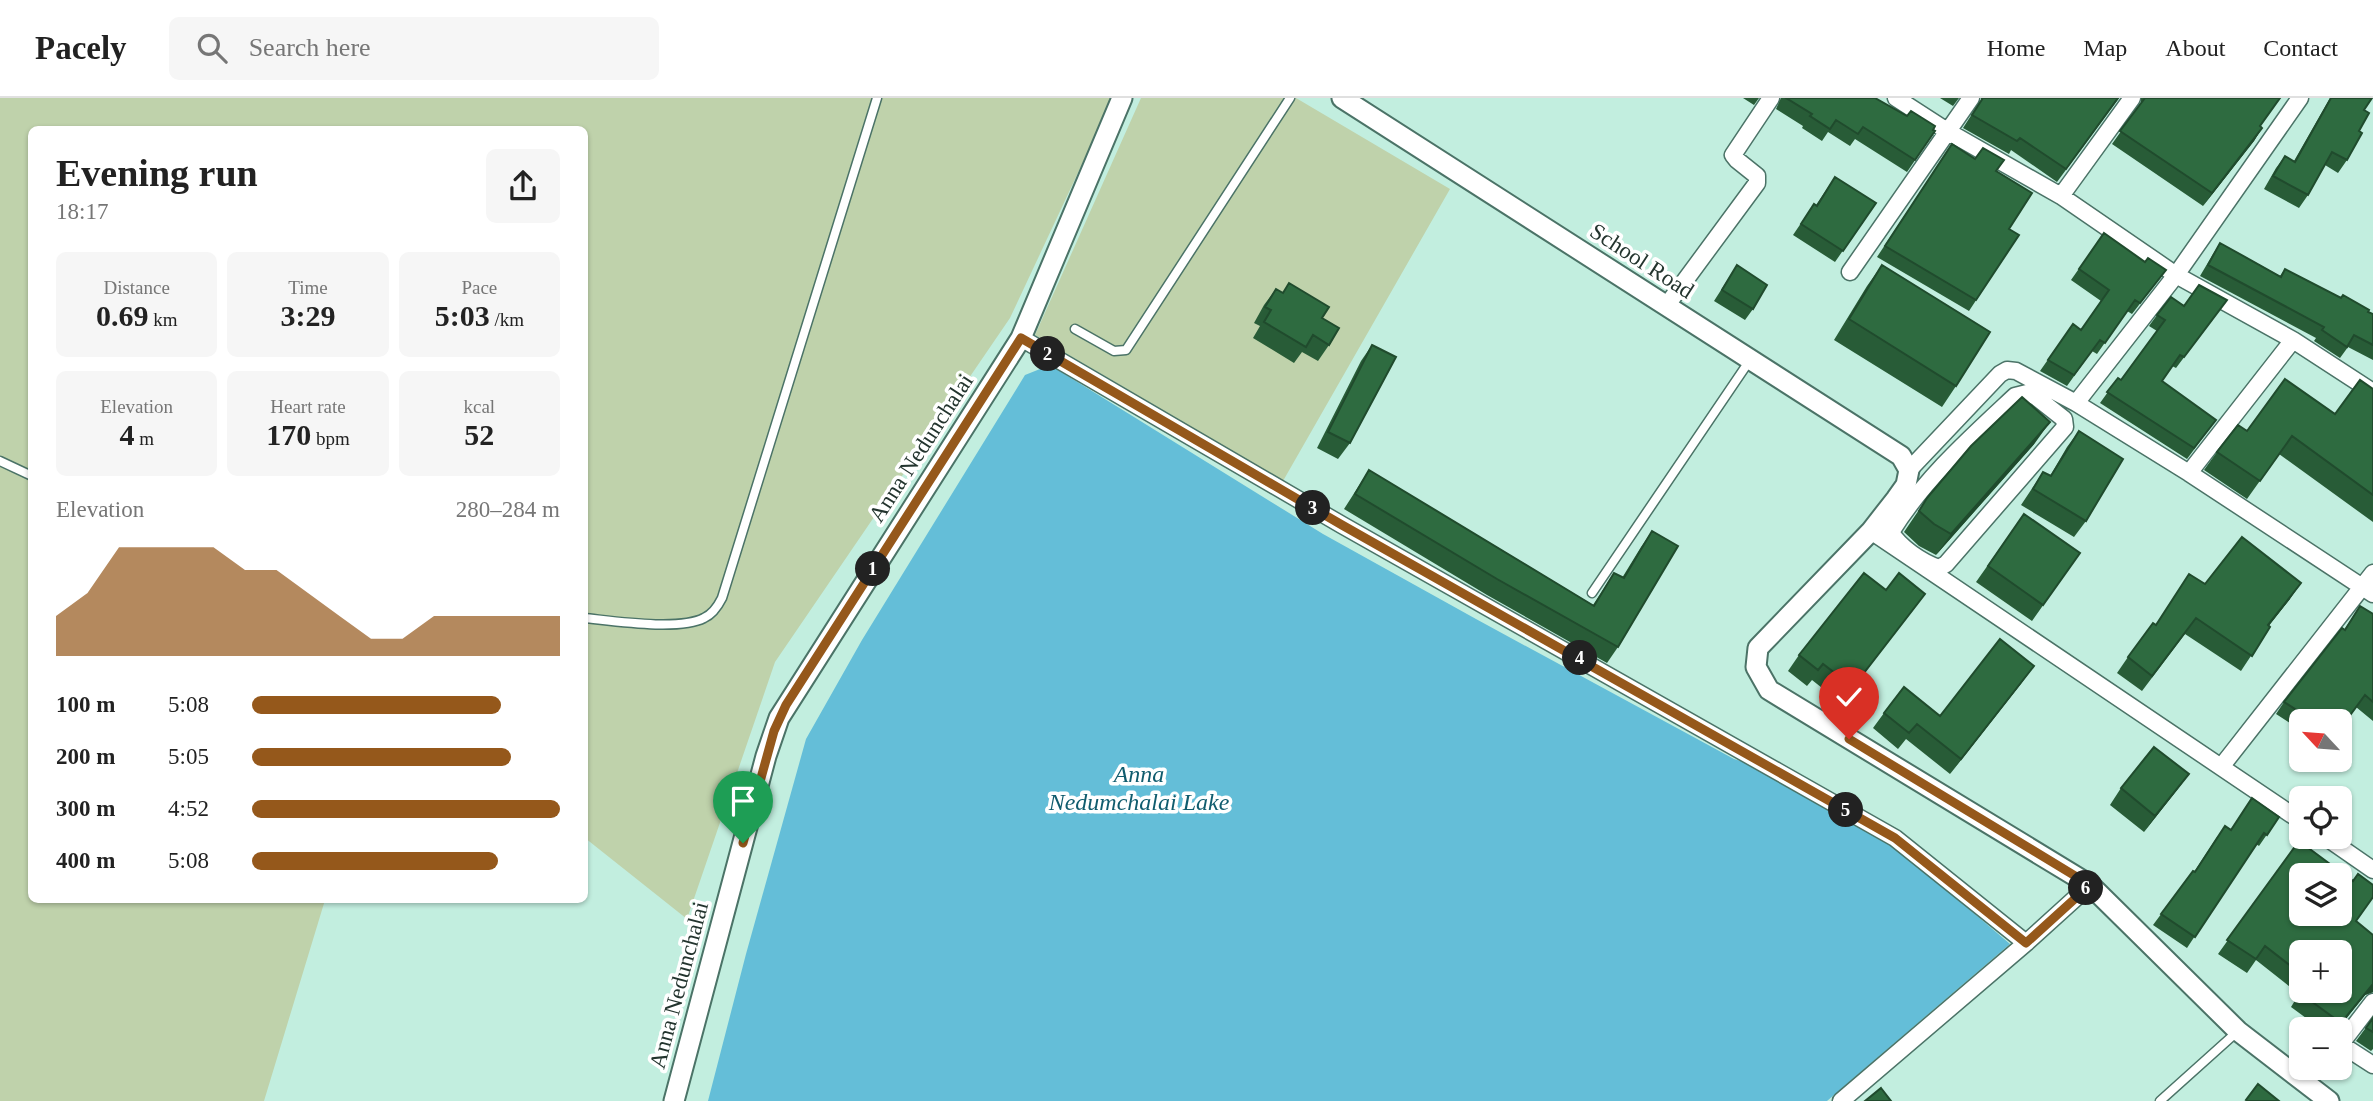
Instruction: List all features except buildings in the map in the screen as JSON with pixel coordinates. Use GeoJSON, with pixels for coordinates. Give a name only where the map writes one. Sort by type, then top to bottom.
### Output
{"type":"FeatureCollection","features":[{"type":"Feature","properties":{"kind":"street","name":"Anna Nedunchalai"},"geometry":{"type":"LineString","coordinates":[[674,1101],[766,757],[779,718],[1021,338],[1122,98]]}},
{"type":"Feature","properties":{"kind":"street","name":"School Road"},"geometry":{"type":"LineString","coordinates":[[1342,98],[1901,456],[1917,461]]}},
{"type":"Feature","properties":{"kind":"street"},"geometry":{"type":"LineString","coordinates":[[1667,305],[1757,183],[1757,176],[1734,155],[1771,98]]}},
{"type":"Feature","properties":{"kind":"street"},"geometry":{"type":"LineString","coordinates":[[1896,98],[1947,131],[2060,196],[2176,275],[2293,340],[2373,392]]}},
{"type":"Feature","properties":{"kind":"street"},"geometry":{"type":"LineString","coordinates":[[1850,272],[1971,98]]}},
{"type":"Feature","properties":{"kind":"street"},"geometry":{"type":"LineString","coordinates":[[2060,196],[2132,98]]}},
{"type":"Feature","properties":{"kind":"street"},"geometry":{"type":"LineString","coordinates":[[2076,403],[2176,275],[2300,98]]}},
{"type":"Feature","properties":{"kind":"street"},"geometry":{"type":"LineString","coordinates":[[1021,338],[1342,525],[1895,838],[2026,943]]}},
{"type":"Feature","properties":{"kind":"street"},"geometry":{"type":"LineString","coordinates":[[2189,473],[2293,340]]}},
{"type":"Feature","properties":{"kind":"street"},"geometry":{"type":"LineString","coordinates":[[2329,1101],[2238,1031],[2090,885],[1769,690],[1756,667],[1758,648],[1871,531],[1906,485],[1917,461],[2000,374],[2007,370],[2076,403],[2189,473],[2368,591]]}},
{"type":"Feature","properties":{"kind":"street"},"geometry":{"type":"LineString","coordinates":[[2027,393],[2036,397],[2064,419],[2065,427],[2051,445],[1947,564],[1939,568],[1895,540],[1891,532],[1901,515],[1937,471],[2015,396],[2027,393]]}},
{"type":"Feature","properties":{"kind":"street"},"geometry":{"type":"LineString","coordinates":[[1917,461],[1937,471]]}},
{"type":"Feature","properties":{"kind":"street"},"geometry":{"type":"LineString","coordinates":[[1871,531],[2289,813]]}},
{"type":"Feature","properties":{"kind":"street"},"geometry":{"type":"LineString","coordinates":[[2221,767],[2368,591],[2373,573]]}},
{"type":"Feature","properties":{"kind":"street"},"geometry":{"type":"LineString","coordinates":[[2343,849],[2373,870]]}},
{"type":"Feature","properties":{"kind":"street"},"geometry":{"type":"LineString","coordinates":[[1841,1101],[1875,1081],[2090,885]]}},
{"type":"Feature","properties":{"kind":"street"},"geometry":{"type":"LineString","coordinates":[[2373,1002],[2342,1045],[2373,1065]]}},
{"type":"Feature","properties":{"kind":"lane"},"geometry":{"type":"LineString","coordinates":[[588,618],[684,624],[707,617],[716,609],[722,598],[877,98]]}},
{"type":"Feature","properties":{"kind":"lane"},"geometry":{"type":"LineString","coordinates":[[1075,329],[1114,351],[1126,350],[1290,98]]}},
{"type":"Feature","properties":{"kind":"lane"},"geometry":{"type":"LineString","coordinates":[[1592,593],[1750,360]]}},
{"type":"Feature","properties":{"kind":"lane"},"geometry":{"type":"LineString","coordinates":[[0,461],[28,474]]}},
{"type":"Feature","properties":{"kind":"lane"},"geometry":{"type":"LineString","coordinates":[[2160,1101],[2238,1031]]}},
{"type":"Feature","properties":{"kind":"green space"},"geometry":{"type":"Polygon","coordinates":[[[0,98],[1113,98],[1010,318],[775,662],[687,919],[588,840],[588,126],[28,126],[28,903],[324,903],[264,1101],[0,1101],[0,98]]]}},
{"type":"Feature","properties":{"kind":"green space"},"geometry":{"type":"Polygon","coordinates":[[[1141,98],[1296,98],[1450,189],[1283,481],[1035,335],[1141,98]]]}},
{"type":"Feature","properties":{"kind":"water","name":"Anna Nedumchalai Lake"},"geometry":{"type":"Polygon","coordinates":[[[1050,365],[1323,534],[1734,759],[1760,767],[1833,808],[1906,855],[2010,944],[1827,1101],[708,1101],[806,739],[862,640],[1025,375],[1050,365]]]}},
{"type":"Feature","properties":{"kind":"route"},"geometry":{"type":"LineString","coordinates":[[743,843],[774,731],[786,705],[1021,338],[1342,525],[1895,838],[2026,943],[2090,885],[1849,739]]}}]}
